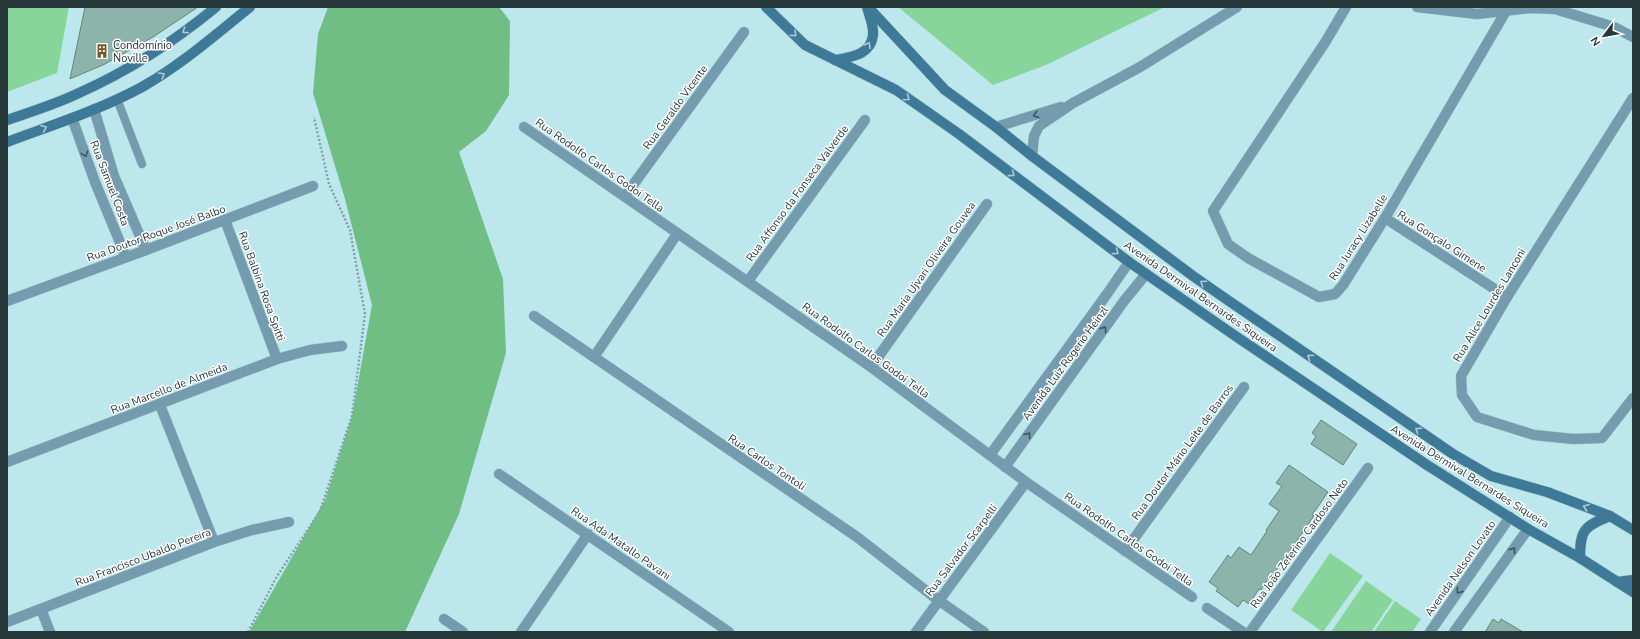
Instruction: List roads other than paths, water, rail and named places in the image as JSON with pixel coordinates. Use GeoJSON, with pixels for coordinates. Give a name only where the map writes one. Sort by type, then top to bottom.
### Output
{"type":"FeatureCollection","features":[{"type":"Feature","properties":{"kind":"main road"},"geometry":{"type":"LineString","coordinates":[[7,120],[79,93],[122,71],[195,25],[216,7]]}},
{"type":"Feature","properties":{"kind":"main road"},"geometry":{"type":"LineString","coordinates":[[7,142],[94,109],[141,87],[170,70],[250,7]]}},
{"type":"Feature","properties":{"kind":"main road","name":"Avenida Dermival Bernardes Siqueira"},"geometry":{"type":"LineString","coordinates":[[766,7],[805,45],[903,94],[959,134],[1129,262],[1231,333],[1427,465],[1528,529],[1580,558],[1633,592]]}},
{"type":"Feature","properties":{"kind":"main road"},"geometry":{"type":"LineString","coordinates":[[835,60],[856,57],[865,51],[871,44],[873,34],[867,7]]}},
{"type":"Feature","properties":{"kind":"main road","name":"Avenida Dermival Bernardes Siqueira"},"geometry":{"type":"LineString","coordinates":[[867,7],[945,90],[1193,276],[1453,454],[1492,476],[1547,492],[1610,516],[1633,530]]}},
{"type":"Feature","properties":{"kind":"main road"},"geometry":{"type":"LineString","coordinates":[[1580,558],[1581,535],[1587,527],[1610,516]]}},
{"type":"Feature","properties":{"kind":"main road"},"geometry":{"type":"LineString","coordinates":[[1617,582],[1633,580]]}},
{"type":"Feature","properties":{"kind":"street"},"geometry":{"type":"LineString","coordinates":[[1032,156],[1034,136],[1039,126],[1073,103],[1140,67],[1237,7]]}},
{"type":"Feature","properties":{"kind":"street","name":"Rua Juracy Lizabelle"},"geometry":{"type":"LineString","coordinates":[[1346,7],[1213,211],[1228,244],[1248,258],[1319,297],[1335,294],[1343,285],[1506,11]]}},
{"type":"Feature","properties":{"kind":"street"},"geometry":{"type":"LineString","coordinates":[[1417,7],[1477,14],[1530,8],[1555,9],[1614,28],[1633,37]]}},
{"type":"Feature","properties":{"kind":"street","name":"Rua Geraldo Vicente"},"geometry":{"type":"LineString","coordinates":[[625,196],[744,32]]}},
{"type":"Feature","properties":{"kind":"street","name":"Rua Alice Lourdes Lanconi"},"geometry":{"type":"LineString","coordinates":[[1633,98],[1507,297],[1460,376],[1462,395],[1477,417],[1534,435],[1573,439],[1602,438],[1633,398]]}},
{"type":"Feature","properties":{"kind":"street"},"geometry":{"type":"LineString","coordinates":[[996,127],[1073,103]]}},
{"type":"Feature","properties":{"kind":"street","name":"Rua Samuel Costa"},"geometry":{"type":"LineString","coordinates":[[94,109],[114,176],[146,250]]}},
{"type":"Feature","properties":{"kind":"street","name":"Rua Samuel Costa"},"geometry":{"type":"LineString","coordinates":[[72,118],[95,182],[126,257]]}},
{"type":"Feature","properties":{"kind":"street","name":"Rua Affonso da Fonseca Valverde"},"geometry":{"type":"LineString","coordinates":[[748,281],[865,120]]}},
{"type":"Feature","properties":{"kind":"street","name":"Rua Rodolfo Carlos Godoi Tella"},"geometry":{"type":"LineString","coordinates":[[524,127],[871,367],[1005,467],[1192,597]]}},
{"type":"Feature","properties":{"kind":"street","name":"Rua Doutor Roque José Balbo"},"geometry":{"type":"LineString","coordinates":[[7,301],[313,186]]}},
{"type":"Feature","properties":{"kind":"street","name":"Rua Maria Ujvari Oliveira Gouvea"},"geometry":{"type":"LineString","coordinates":[[871,367],[987,204]]}},
{"type":"Feature","properties":{"kind":"street","name":"Rua Gonçalo Gimene"},"geometry":{"type":"LineString","coordinates":[[1384,218],[1507,297]]}},
{"type":"Feature","properties":{"kind":"street","name":"Rua Balbina Rosa Spitti"},"geometry":{"type":"LineString","coordinates":[[225,220],[277,359]]}},
{"type":"Feature","properties":{"kind":"street"},"geometry":{"type":"LineString","coordinates":[[594,357],[677,234]]}},
{"type":"Feature","properties":{"kind":"street","name":"Avenida Luiz Rogerio Heinzl"},"geometry":{"type":"LineString","coordinates":[[990,455],[1129,262]]}},
{"type":"Feature","properties":{"kind":"street","name":"Avenida Luiz Rogerio Heinzl"},"geometry":{"type":"LineString","coordinates":[[1005,467],[1124,301],[1146,274]]}},
{"type":"Feature","properties":{"kind":"street","name":"Rua Carlos Tontoli"},"geometry":{"type":"LineString","coordinates":[[534,316],[857,537],[938,600],[984,632]]}},
{"type":"Feature","properties":{"kind":"street","name":"Rua Marcello de Almeida"},"geometry":{"type":"LineString","coordinates":[[7,462],[160,405],[277,359],[310,350],[342,346]]}},
{"type":"Feature","properties":{"kind":"street","name":"Rua Doutor Mário Leite de Barros"},"geometry":{"type":"LineString","coordinates":[[1125,551],[1244,387]]}},
{"type":"Feature","properties":{"kind":"street"},"geometry":{"type":"LineString","coordinates":[[160,405],[214,542]]}},
{"type":"Feature","properties":{"kind":"street","name":"Rua João Zeferino Cardoso Neto"},"geometry":{"type":"LineString","coordinates":[[1250,632],[1368,468]]}},
{"type":"Feature","properties":{"kind":"street","name":"Rua Ada Matallo Pavani"},"geometry":{"type":"LineString","coordinates":[[499,474],[729,632]]}},
{"type":"Feature","properties":{"kind":"street","name":"Rua Salvador Scarpelli"},"geometry":{"type":"LineString","coordinates":[[916,632],[1026,482]]}},
{"type":"Feature","properties":{"kind":"street","name":"Avenida Nelson Lovato"},"geometry":{"type":"LineString","coordinates":[[1430,632],[1510,517]]}},
{"type":"Feature","properties":{"kind":"street","name":"Rua Francisco Ubaldo Pereira"},"geometry":{"type":"LineString","coordinates":[[7,622],[214,542],[252,530],[289,522]]}},
{"type":"Feature","properties":{"kind":"street"},"geometry":{"type":"LineString","coordinates":[[1454,632],[1528,529]]}},
{"type":"Feature","properties":{"kind":"street"},"geometry":{"type":"LineString","coordinates":[[521,632],[588,534]]}},
{"type":"Feature","properties":{"kind":"street"},"geometry":{"type":"LineString","coordinates":[[1207,608],[1243,632]]}},
{"type":"Feature","properties":{"kind":"street"},"geometry":{"type":"LineString","coordinates":[[41,609],[50,632]]}},
{"type":"Feature","properties":{"kind":"street"},"geometry":{"type":"LineString","coordinates":[[444,619],[463,632]]}},
{"type":"Feature","properties":{"kind":"lane"},"geometry":{"type":"LineString","coordinates":[[117,98],[142,164]]}},
{"type":"Feature","properties":{"kind":"place","name":"Condomínio Noville"},"geometry":{"type":"Point","coordinates":[102,51]}}]}
